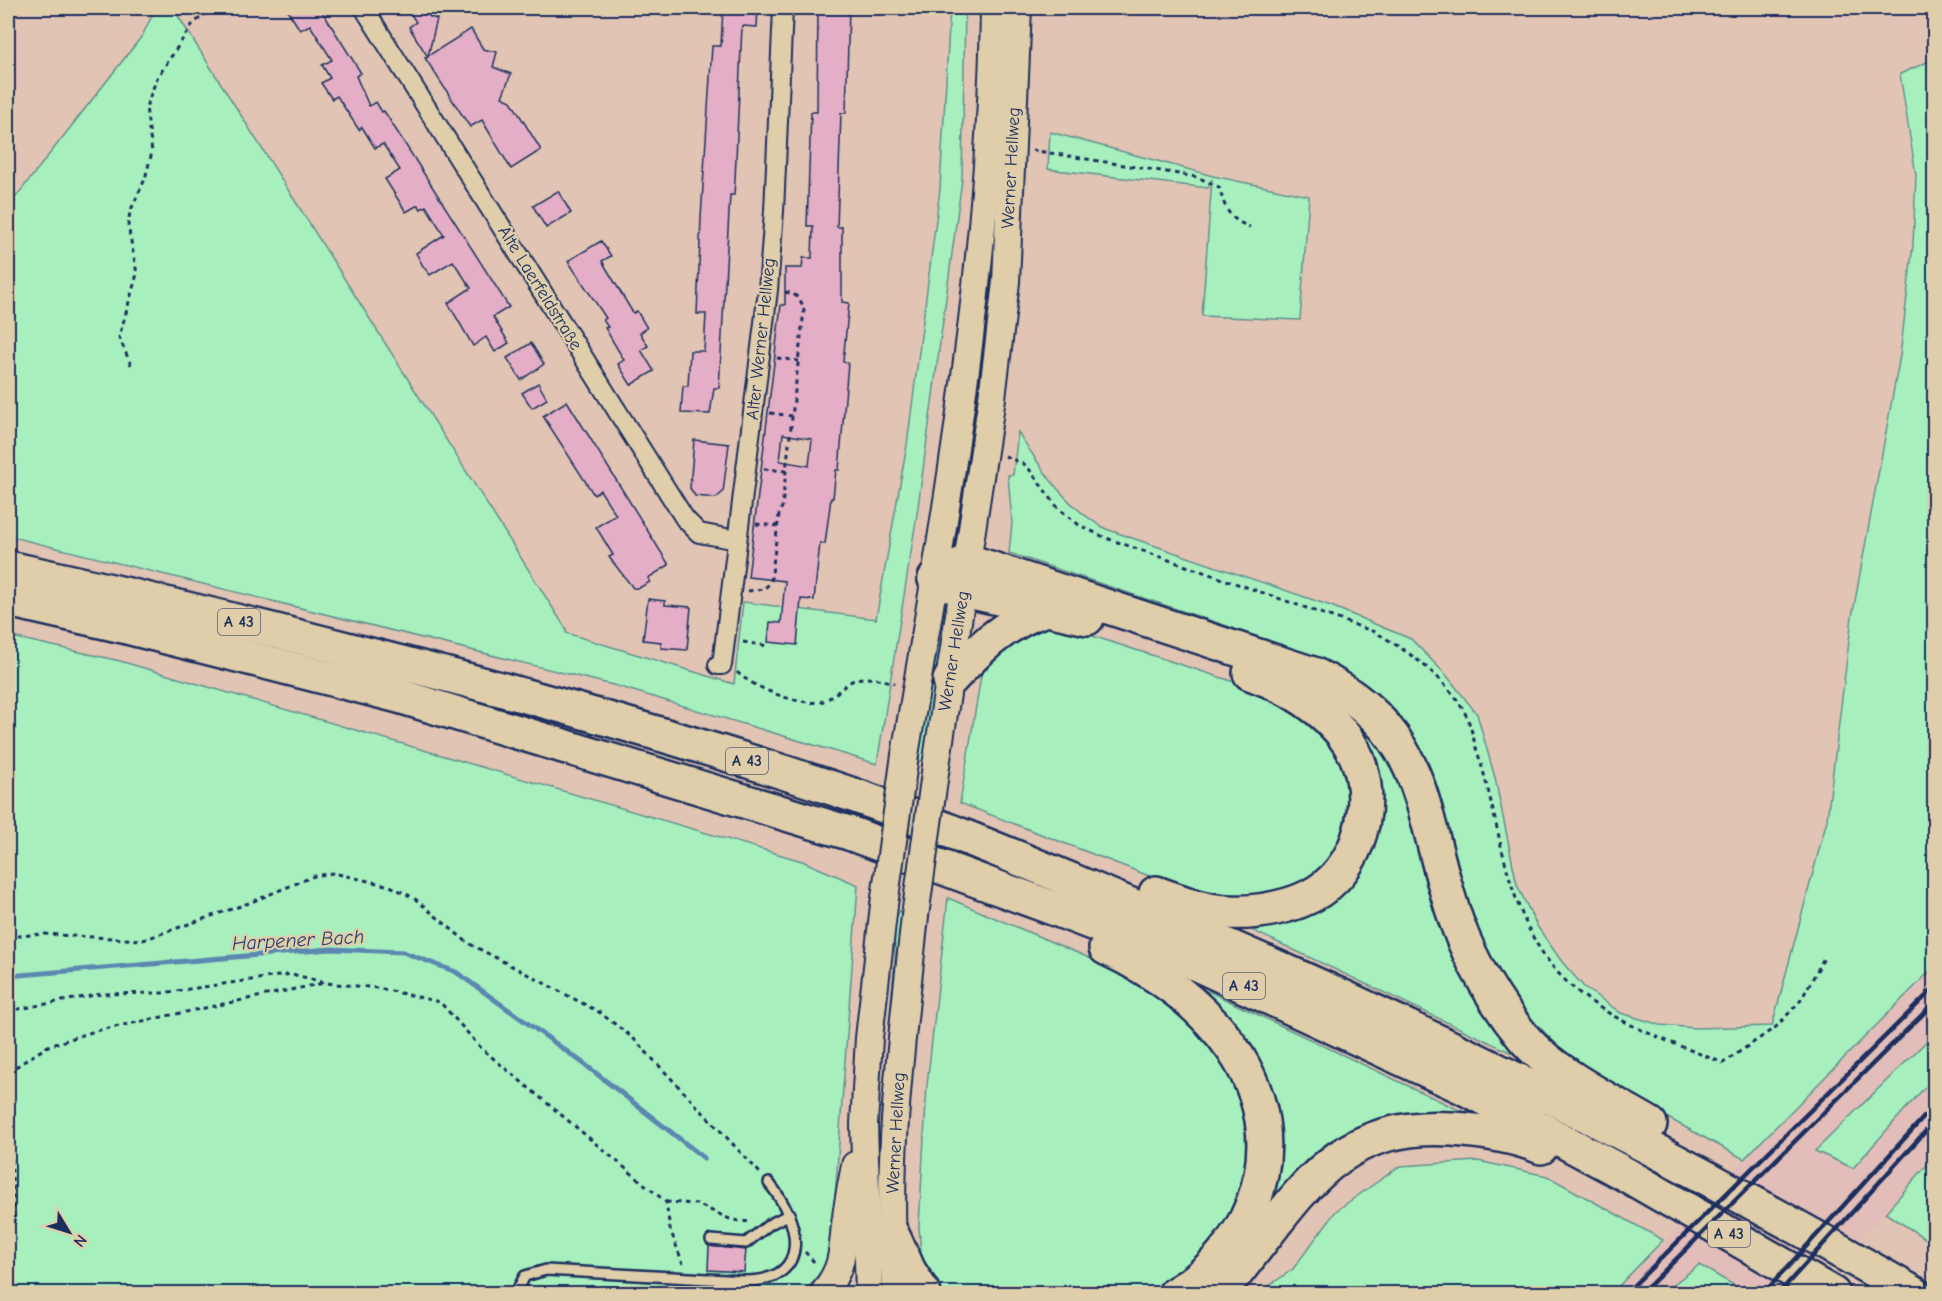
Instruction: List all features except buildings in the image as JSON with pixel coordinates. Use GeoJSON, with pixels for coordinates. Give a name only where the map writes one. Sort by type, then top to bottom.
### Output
{"type":"FeatureCollection","features":[{"type":"Feature","properties":{"kind":"highway","name":"A 43"},"geometry":{"type":"LineString","coordinates":[[8,568],[134,595],[457,677],[676,739],[857,797],[1020,859],[1202,933],[1474,1058],[1785,1218],[1915,1293]]}},
{"type":"Feature","properties":{"kind":"highway"},"geometry":{"type":"LineString","coordinates":[[955,577],[1042,610],[1075,614],[1263,678],[1290,690],[1325,716],[1350,744],[1358,762],[1364,810],[1360,837],[1334,878],[1319,891],[1300,900],[1259,910],[1227,912],[1189,905],[1084,865],[1020,859]]}},
{"type":"Feature","properties":{"kind":"highway"},"geometry":{"type":"LineString","coordinates":[[955,577],[1313,674],[1340,686],[1364,705],[1398,742],[1412,766],[1427,810],[1456,922],[1482,974],[1524,1038],[1557,1067],[1725,1169],[1785,1218]]}},
{"type":"Feature","properties":{"kind":"highway","name":"A 43"},"geometry":{"type":"LineString","coordinates":[[8,600],[127,627],[399,696],[849,833],[1186,959],[1463,1087],[1624,1174],[1833,1293]]}},
{"type":"Feature","properties":{"kind":"highway"},"geometry":{"type":"LineString","coordinates":[[950,680],[996,634],[1021,617],[1042,610]]}},
{"type":"Feature","properties":{"kind":"highway"},"geometry":{"type":"LineString","coordinates":[[849,833],[891,865],[1078,935],[1128,958],[1184,995],[1209,1018],[1234,1049],[1250,1078],[1261,1111],[1264,1141],[1259,1182],[1247,1218],[1224,1252],[1201,1276],[1175,1293]]}},
{"type":"Feature","properties":{"kind":"highway"},"geometry":{"type":"LineString","coordinates":[[1210,1293],[1237,1272],[1309,1182],[1326,1165],[1373,1137],[1407,1129],[1435,1128],[1498,1132],[1534,1144],[1595,1171],[1624,1174]]}},
{"type":"Feature","properties":{"kind":"highway"},"geometry":{"type":"LineString","coordinates":[[892,1234],[909,1271],[924,1293]]}},
{"type":"Feature","properties":{"kind":"main road","name":"Werner Hellweg"},"geometry":{"type":"LineString","coordinates":[[896,1293],[892,1234],[902,1041],[915,916],[950,680],[955,577],[989,148],[994,8]]}},
{"type":"Feature","properties":{"kind":"main road","name":"Werner Hellweg"},"geometry":{"type":"LineString","coordinates":[[869,1293],[864,1124],[869,1038],[884,905],[916,688],[955,577],[992,398],[1005,282],[1018,8]]}},
{"type":"Feature","properties":{"kind":"main road","name":"Werner Hellweg"},"geometry":{"type":"LineString","coordinates":[[823,1293],[839,1268],[844,1251],[845,1218],[864,1124]]}},
{"type":"Feature","properties":{"kind":"street","name":"Alte Laerfeldstraße"},"geometry":{"type":"LineString","coordinates":[[364,8],[685,519],[699,533],[737,540]]}},
{"type":"Feature","properties":{"kind":"street","name":"Alter Werner Hellweg"},"geometry":{"type":"LineString","coordinates":[[721,661],[768,290],[775,200],[783,8]]}},
{"type":"Feature","properties":{"kind":"lane"},"geometry":{"type":"LineString","coordinates":[[515,1293],[525,1276],[546,1270],[759,1281],[774,1276],[789,1264],[795,1252],[796,1239],[790,1214],[769,1183]]}},
{"type":"Feature","properties":{"kind":"lane"},"geometry":{"type":"LineString","coordinates":[[711,1240],[746,1243],[770,1224],[790,1214]]}},
{"type":"Feature","properties":{"kind":"path"},"geometry":{"type":"LineString","coordinates":[[131,365],[119,337],[137,274],[128,225],[130,212],[145,178],[152,152],[146,107],[157,78],[192,25],[212,8]]}},
{"type":"Feature","properties":{"kind":"path"},"geometry":{"type":"LineString","coordinates":[[1012,146],[1197,177],[1219,187],[1227,213],[1239,223],[1250,227]]}},
{"type":"Feature","properties":{"kind":"path"},"geometry":{"type":"LineString","coordinates":[[731,590],[755,592],[764,589],[771,582],[786,471],[804,310],[801,300],[795,294],[768,290]]}},
{"type":"Feature","properties":{"kind":"path"},"geometry":{"type":"LineString","coordinates":[[778,358],[799,361]]}},
{"type":"Feature","properties":{"kind":"path"},"geometry":{"type":"LineString","coordinates":[[771,414],[792,416]]}},
{"type":"Feature","properties":{"kind":"path"},"geometry":{"type":"LineString","coordinates":[[765,469],[786,471]]}},
{"type":"Feature","properties":{"kind":"path"},"geometry":{"type":"LineString","coordinates":[[757,524],[778,526]]}},
{"type":"Feature","properties":{"kind":"path"},"geometry":{"type":"LineString","coordinates":[[749,643],[768,646]]}},
{"type":"Feature","properties":{"kind":"path"},"geometry":{"type":"LineString","coordinates":[[721,661],[747,682],[811,703],[829,699],[852,680],[861,677],[916,688]]}},
{"type":"Feature","properties":{"kind":"path"},"geometry":{"type":"LineString","coordinates":[[8,938],[43,934],[143,940],[249,903],[314,876],[333,873],[390,886],[414,898],[468,943],[599,1012],[633,1038],[769,1183]]}},
{"type":"Feature","properties":{"kind":"path"},"geometry":{"type":"LineString","coordinates":[[1723,1063],[1776,1027],[1801,1000],[1825,956]]}},
{"type":"Feature","properties":{"kind":"path"},"geometry":{"type":"LineString","coordinates":[[8,1011],[101,994],[162,993],[292,974],[326,982],[378,988],[440,1002],[490,1056],[666,1202],[697,1203],[732,1220],[770,1224]]}},
{"type":"Feature","properties":{"kind":"path"},"geometry":{"type":"LineString","coordinates":[[8,1072],[48,1046],[95,1031],[326,982]]}},
{"type":"Feature","properties":{"kind":"path"},"geometry":{"type":"LineString","coordinates":[[8,1087],[14,1214],[8,1254]]}},
{"type":"Feature","properties":{"kind":"path"},"geometry":{"type":"LineString","coordinates":[[666,1202],[670,1229],[689,1278]]}},
{"type":"Feature","properties":{"kind":"shaded area"},"geometry":{"type":"Polygon","coordinates":[[[1934,967],[1934,1157],[1885,1213],[1806,1293],[1612,1294],[1934,967]]]}},
{"type":"Feature","properties":{"kind":"green space"},"geometry":{"type":"Polygon","coordinates":[[[156,8],[173,8],[566,629],[566,633],[734,684],[743,602],[876,619],[907,445],[940,189],[950,8],[965,8],[962,179],[917,514],[877,764],[617,686],[8,536],[8,207],[142,36],[156,8]]]}},
{"type":"Feature","properties":{"kind":"green space"},"geometry":{"type":"Polygon","coordinates":[[[1934,59],[1934,967],[1744,1159],[1646,1106],[1592,1072],[1558,1046],[1514,1001],[1480,950],[1436,805],[1309,658],[1230,627],[1009,553],[1012,523],[1008,475],[1013,475],[1018,432],[1046,474],[1066,498],[1078,510],[1106,529],[1331,606],[1411,639],[1447,676],[1477,714],[1495,778],[1517,885],[1537,926],[1562,962],[1584,987],[1621,1013],[1660,1025],[1696,1028],[1772,1026],[1827,820],[1852,617],[1900,356],[1913,245],[1916,175],[1900,74],[1934,59]]]}},
{"type":"Feature","properties":{"kind":"green space"},"geometry":{"type":"Polygon","coordinates":[[[1050,132],[1213,176],[1309,196],[1300,320],[1202,316],[1212,179],[1208,188],[1048,169],[1050,132]]]}},
{"type":"Feature","properties":{"kind":"green space"},"geometry":{"type":"Polygon","coordinates":[[[941,614],[948,615],[927,763],[915,759],[941,614]]]}},
{"type":"Feature","properties":{"kind":"green space"},"geometry":{"type":"Polygon","coordinates":[[[1048,626],[1068,628],[1256,689],[1333,735],[1356,808],[1327,872],[1257,902],[1191,892],[960,803],[982,670],[989,660],[1028,628],[1048,626]]]}},
{"type":"Feature","properties":{"kind":"green space"},"geometry":{"type":"Polygon","coordinates":[[[8,636],[120,661],[802,861],[858,885],[832,1237],[827,1264],[804,1293],[402,1294],[319,1290],[295,1294],[8,1294],[8,636]]]}},
{"type":"Feature","properties":{"kind":"green space"},"geometry":{"type":"Polygon","coordinates":[[[1336,708],[1376,729],[1544,1068],[1243,926],[1369,849],[1336,708]]]}},
{"type":"Feature","properties":{"kind":"green space"},"geometry":{"type":"Polygon","coordinates":[[[948,898],[1141,980],[1203,1028],[1246,1101],[1250,1170],[1220,1240],[1174,1280],[1145,1293],[942,1293],[930,1279],[921,1254],[919,1226],[927,1085],[948,898]]]}},
{"type":"Feature","properties":{"kind":"green space"},"geometry":{"type":"Polygon","coordinates":[[[894,909],[906,913],[882,1253],[882,1293],[878,1294],[882,1105],[895,959],[894,909]]]}},
{"type":"Feature","properties":{"kind":"green space"},"geometry":{"type":"Polygon","coordinates":[[[1183,983],[1212,993],[1480,1120],[1402,1117],[1246,1238],[1275,1157],[1183,983]]]}},
{"type":"Feature","properties":{"kind":"green space"},"geometry":{"type":"Polygon","coordinates":[[[1934,1034],[1934,1077],[1853,1168],[1815,1151],[1934,1034]]]}},
{"type":"Feature","properties":{"kind":"green space"},"geometry":{"type":"Polygon","coordinates":[[[1934,1157],[1934,1244],[1885,1213],[1934,1157]]]}},
{"type":"Feature","properties":{"kind":"green space"},"geometry":{"type":"Polygon","coordinates":[[[1478,1161],[1547,1176],[1663,1240],[1612,1293],[1259,1293],[1293,1269],[1336,1211],[1400,1166],[1478,1161]]]}},
{"type":"Feature","properties":{"kind":"green space"},"geometry":{"type":"Polygon","coordinates":[[[1699,1265],[1737,1287],[1733,1293],[1662,1293],[1699,1265]]]}},
{"type":"Feature","properties":{"kind":"waterway","name":"Harpener Bach"},"geometry":{"type":"LineString","coordinates":[[8,976],[330,949],[403,952],[456,972],[583,1063],[704,1158]]}},
{"type":"Feature","properties":{"kind":"railway"},"geometry":{"type":"LineString","coordinates":[[1625,1294],[1934,988]]}},
{"type":"Feature","properties":{"kind":"railway"},"geometry":{"type":"LineString","coordinates":[[1641,1294],[1934,1003]]}},
{"type":"Feature","properties":{"kind":"railway"},"geometry":{"type":"LineString","coordinates":[[1763,1294],[1934,1106]]}},
{"type":"Feature","properties":{"kind":"railway"},"geometry":{"type":"LineString","coordinates":[[1778,1294],[1934,1122]]}}]}
